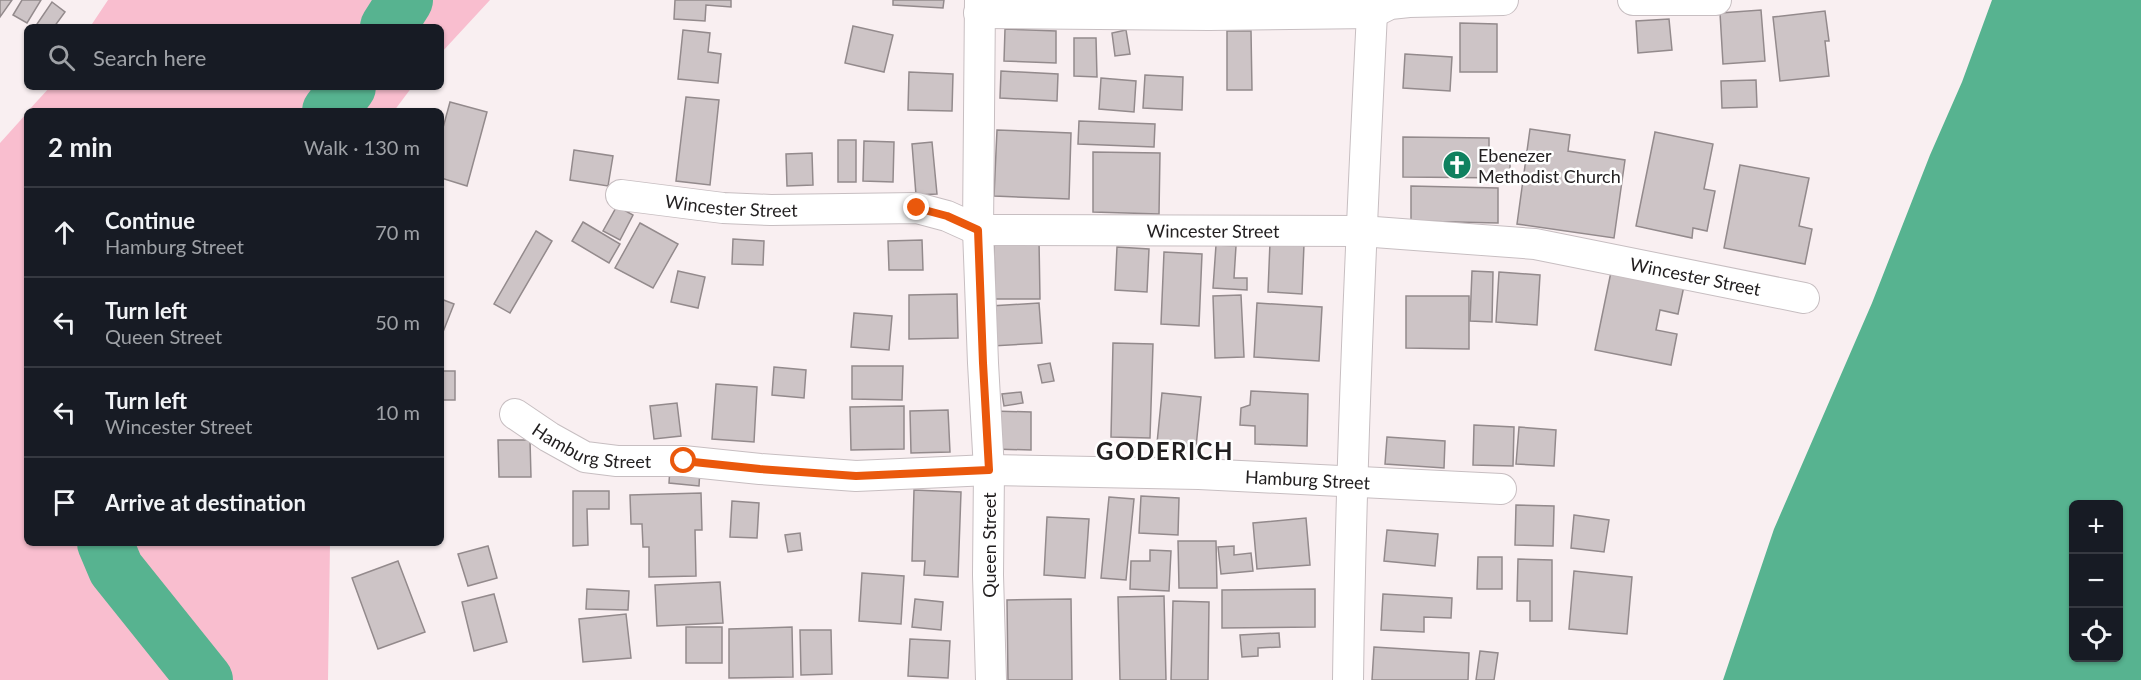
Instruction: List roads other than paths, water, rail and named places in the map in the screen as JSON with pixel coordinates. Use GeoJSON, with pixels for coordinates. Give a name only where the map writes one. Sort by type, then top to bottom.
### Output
{"type":"FeatureCollection","features":[{"type":"Feature","properties":{"kind":"street"},"geometry":{"type":"LineString","coordinates":[[979,6],[1209,15],[1409,2],[1503,0]]}},
{"type":"Feature","properties":{"kind":"street"},"geometry":{"type":"LineString","coordinates":[[1633,0],[1716,0]]}},
{"type":"Feature","properties":{"kind":"street","name":"Queen Street"},"geometry":{"type":"LineString","coordinates":[[979,6],[978,230],[989,470],[988,575],[992,680]]}},
{"type":"Feature","properties":{"kind":"street"},"geometry":{"type":"LineString","coordinates":[[1348,680],[1361,231],[1373,6]]}},
{"type":"Feature","properties":{"kind":"street","name":"Wincester Street"},"geometry":{"type":"LineString","coordinates":[[621,195],[723,208],[771,210],[917,208],[947,216],[978,230],[1361,231],[1535,244],[1804,298]]}},
{"type":"Feature","properties":{"kind":"street","name":"Hamburg Street"},"geometry":{"type":"LineString","coordinates":[[514,414],[585,457],[617,461],[684,461],[856,476],[989,470],[1199,474],[1501,489]]}},
{"type":"Feature","properties":{"kind":"waterway"},"geometry":{"type":"LineString","coordinates":[[390,24],[405,0]]}},
{"type":"Feature","properties":{"kind":"waterway"},"geometry":{"type":"LineString","coordinates":[[332,108],[346,90]]}},
{"type":"Feature","properties":{"kind":"waterway"},"geometry":{"type":"LineString","coordinates":[[106,546],[116,569],[205,680]]}},
{"type":"Feature","properties":{"kind":"place","name":"Ebenezer Methodist Church"},"geometry":{"type":"Point","coordinates":[1457,165]}},
{"type":"Feature","properties":{"kind":"district","name":"GODERICH"},"geometry":{"type":"Point","coordinates":[1165,450]}}]}
